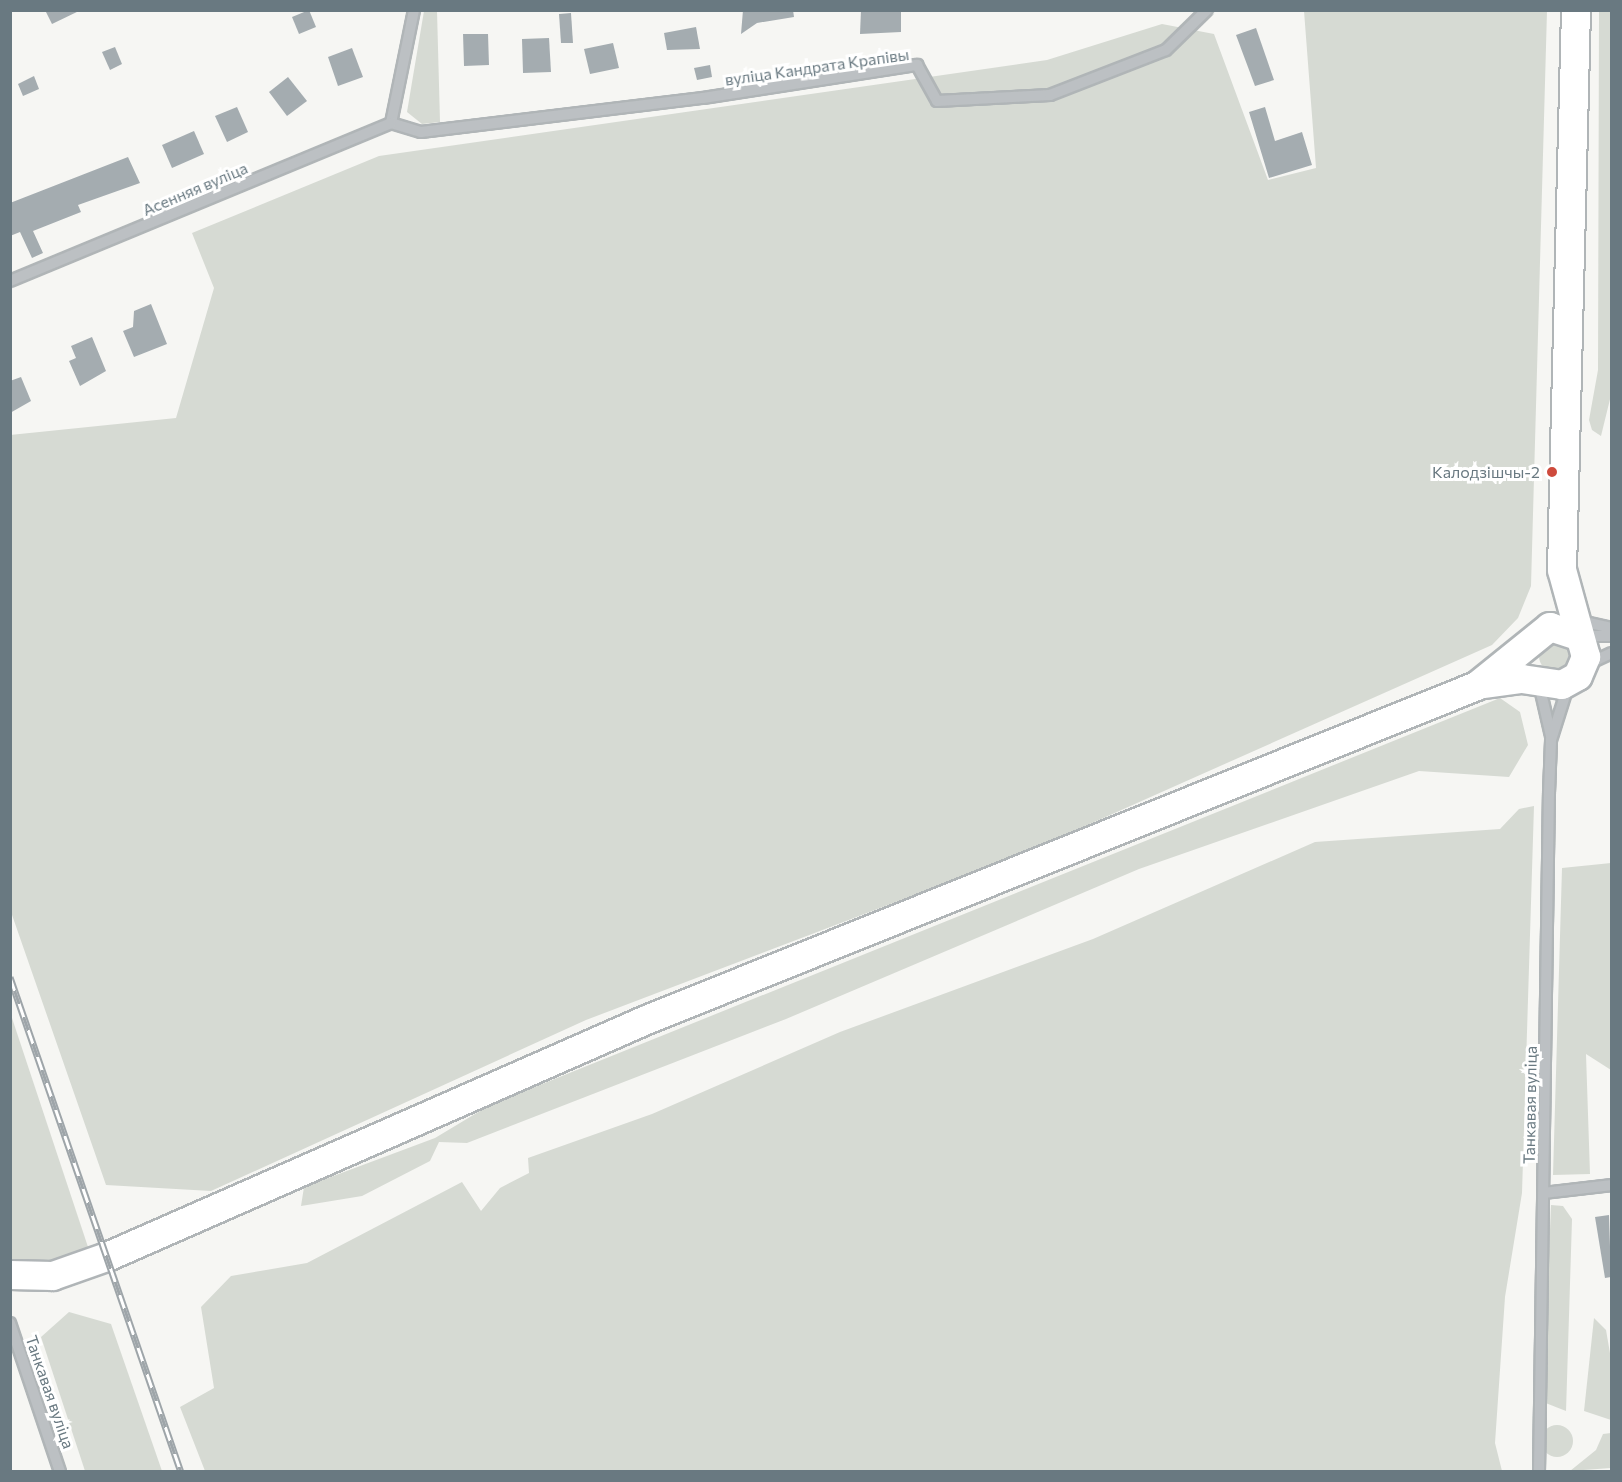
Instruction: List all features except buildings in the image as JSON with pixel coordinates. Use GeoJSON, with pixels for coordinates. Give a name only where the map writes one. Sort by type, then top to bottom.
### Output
{"type":"FeatureCollection","features":[{"type":"Feature","properties":{"kind":"main road"},"geometry":{"type":"LineString","coordinates":[[10,1275],[54,1276],[108,1257],[644,1021],[1477,686],[1513,661],[1531,640],[1552,607],[1562,570],[1576,10]]}},
{"type":"Feature","properties":{"kind":"main road"},"geometry":{"type":"LineString","coordinates":[[1477,686],[1537,680],[1554,686],[1576,675],[1578,636],[1562,570]]}},
{"type":"Feature","properties":{"kind":"main road"},"geometry":{"type":"LineString","coordinates":[[1537,680],[1526,656],[1531,640],[1550,627],[1578,636]]}},
{"type":"Feature","properties":{"kind":"street"},"geometry":{"type":"LineString","coordinates":[[391,123],[414,10]]}},
{"type":"Feature","properties":{"kind":"street","name":"вуліца Кандрата Крапівы"},"geometry":{"type":"LineString","coordinates":[[391,123],[421,132],[703,98],[917,65],[937,101],[1050,95],[1166,50],[1207,10]]}},
{"type":"Feature","properties":{"kind":"street","name":"Асенняя вуліца"},"geometry":{"type":"LineString","coordinates":[[10,281],[391,123]]}},
{"type":"Feature","properties":{"kind":"street"},"geometry":{"type":"LineString","coordinates":[[1570,604],[1590,627],[1611,628]]}},
{"type":"Feature","properties":{"kind":"street"},"geometry":{"type":"LineString","coordinates":[[1578,636],[1611,636]]}},
{"type":"Feature","properties":{"kind":"street"},"geometry":{"type":"LineString","coordinates":[[1576,675],[1611,653]]}},
{"type":"Feature","properties":{"kind":"street","name":"Танкавая вуліца"},"geometry":{"type":"LineString","coordinates":[[1551,740],[1576,675]]}},
{"type":"Feature","properties":{"kind":"street","name":"Танкавая вуліца"},"geometry":{"type":"LineString","coordinates":[[1537,680],[1551,740],[1539,1472]]}},
{"type":"Feature","properties":{"kind":"street"},"geometry":{"type":"LineString","coordinates":[[1544,1193],[1611,1185]]}},
{"type":"Feature","properties":{"kind":"street","name":"Танкавая вуліца"},"geometry":{"type":"LineString","coordinates":[[10,1323],[60,1472]]}},
{"type":"Feature","properties":{"kind":"shaded area"},"geometry":{"type":"Polygon","coordinates":[[[424,11],[437,11],[440,122],[422,124],[407,112],[424,11]]]}},
{"type":"Feature","properties":{"kind":"shaded area"},"geometry":{"type":"Polygon","coordinates":[[[1304,11],[1547,11],[1531,586],[1518,618],[1492,645],[1027,852],[586,1020],[211,1191],[106,1185],[11,912],[10,435],[176,418],[214,288],[192,233],[379,156],[1047,60],[1162,24],[1214,34],[1268,180],[1316,168],[1304,11]]]}},
{"type":"Feature","properties":{"kind":"shaded area"},"geometry":{"type":"Polygon","coordinates":[[[1599,11],[1612,11],[1612,391],[1601,436],[1592,430],[1589,420],[1598,370],[1599,11]]]}},
{"type":"Feature","properties":{"kind":"shaded area"},"geometry":{"type":"Polygon","coordinates":[[[1555,640],[1566,645],[1571,656],[1566,667],[1555,672],[1544,667],[1539,656],[1544,645],[1555,640]]]}},
{"type":"Feature","properties":{"kind":"shaded area"},"geometry":{"type":"Polygon","coordinates":[[[1500,698],[1520,712],[1528,745],[1509,777],[1419,771],[1139,869],[786,1019],[467,1143],[439,1142],[430,1161],[362,1196],[301,1206],[304,1187],[435,1138],[490,1105],[1500,698]]]}},
{"type":"Feature","properties":{"kind":"shaded area"},"geometry":{"type":"Polygon","coordinates":[[[1534,806],[1522,1193],[1505,1297],[1495,1443],[1502,1471],[205,1471],[180,1407],[214,1388],[201,1307],[231,1276],[307,1263],[462,1182],[481,1211],[500,1188],[529,1173],[528,1158],[652,1114],[840,1032],[1093,939],[1315,842],[1500,829],[1519,809],[1534,806]]]}},
{"type":"Feature","properties":{"kind":"shaded area"},"geometry":{"type":"Polygon","coordinates":[[[1611,863],[1611,1070],[1586,1054],[1590,1174],[1553,1175],[1562,868],[1611,863]]]}},
{"type":"Feature","properties":{"kind":"shaded area"},"geometry":{"type":"Polygon","coordinates":[[[10,1012],[88,1247],[46,1264],[11,1262],[10,1012]]]}},
{"type":"Feature","properties":{"kind":"shaded area"},"geometry":{"type":"Polygon","coordinates":[[[1551,1205],[1563,1206],[1572,1219],[1566,1411],[1543,1402],[1551,1205]]]}},
{"type":"Feature","properties":{"kind":"shaded area"},"geometry":{"type":"Polygon","coordinates":[[[69,1312],[111,1324],[162,1471],[85,1471],[41,1337],[69,1312]]]}},
{"type":"Feature","properties":{"kind":"shaded area"},"geometry":{"type":"Polygon","coordinates":[[[1594,1318],[1606,1330],[1611,1359],[1611,1420],[1584,1411],[1594,1318]]]}},
{"type":"Feature","properties":{"kind":"shaded area"},"geometry":{"type":"Polygon","coordinates":[[[1557,1425],[1568,1430],[1573,1441],[1568,1452],[1557,1457],[1546,1452],[1541,1441],[1546,1430],[1557,1425]]]}},
{"type":"Feature","properties":{"kind":"shaded area"},"geometry":{"type":"Polygon","coordinates":[[[1611,1433],[1611,1468],[1570,1471],[1596,1450],[1603,1434],[1611,1433]]]}},
{"type":"Feature","properties":{"kind":"railway"},"geometry":{"type":"LineString","coordinates":[[10,977],[181,1472]]}},
{"type":"Feature","properties":{"kind":"place","name":"Калодзішчы-2"},"geometry":{"type":"Point","coordinates":[1552,472]}}]}
